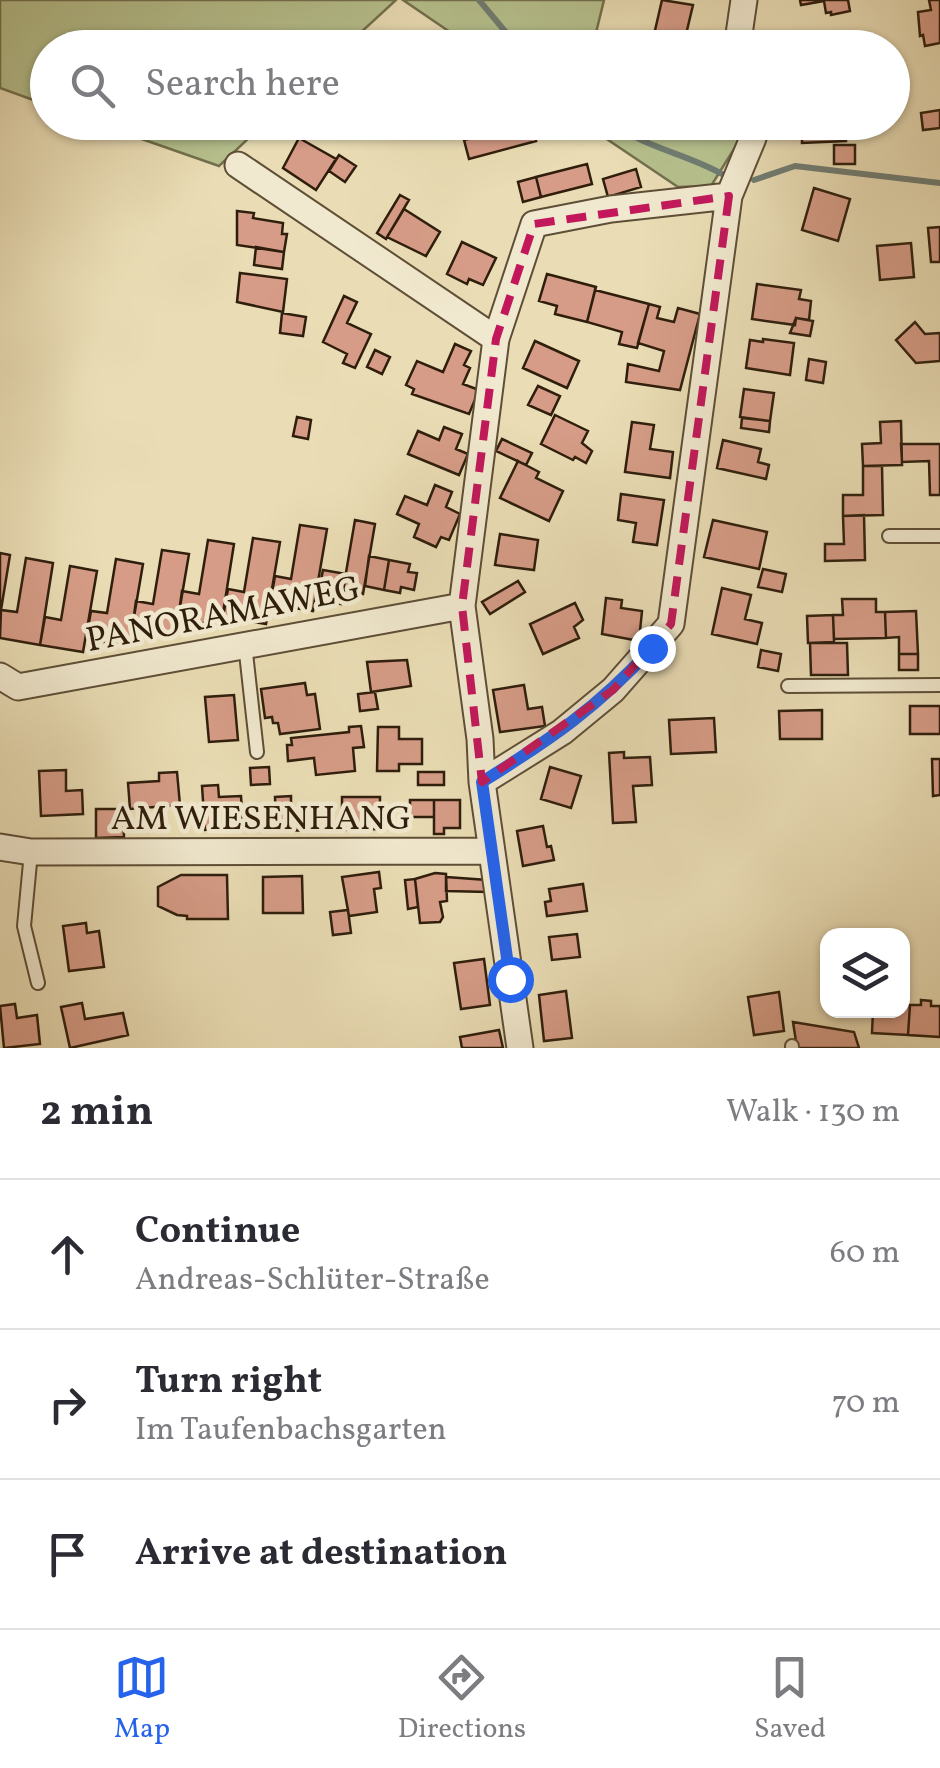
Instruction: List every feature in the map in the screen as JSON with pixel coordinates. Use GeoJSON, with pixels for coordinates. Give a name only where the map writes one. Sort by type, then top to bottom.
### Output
{"type":"FeatureCollection","features":[{"type":"Feature","properties":{"kind":"street"},"geometry":{"type":"LineString","coordinates":[[739,30],[744,0]]}},
{"type":"Feature","properties":{"kind":"street"},"geometry":{"type":"LineString","coordinates":[[482,782],[562,732],[613,690],[671,624],[729,196],[752,140]]}},
{"type":"Feature","properties":{"kind":"street"},"geometry":{"type":"LineString","coordinates":[[238,166],[496,339]]}},
{"type":"Feature","properties":{"kind":"street"},"geometry":{"type":"LineString","coordinates":[[520,1048],[491,851],[462,606],[496,339],[534,224],[611,209],[729,196]]}},
{"type":"Feature","properties":{"kind":"street","name":"PANORAMAWEG"},"geometry":{"type":"LineString","coordinates":[[0,676],[18,687],[462,606]]}},
{"type":"Feature","properties":{"kind":"street","name":"AM WIESENHANG"},"geometry":{"type":"LineString","coordinates":[[0,847],[31,852],[491,851]]}},
{"type":"Feature","properties":{"kind":"lane"},"geometry":{"type":"LineString","coordinates":[[889,536],[940,536]]}},
{"type":"Feature","properties":{"kind":"lane"},"geometry":{"type":"LineString","coordinates":[[245,644],[257,752]]}},
{"type":"Feature","properties":{"kind":"lane"},"geometry":{"type":"LineString","coordinates":[[788,686],[940,685]]}},
{"type":"Feature","properties":{"kind":"lane"},"geometry":{"type":"LineString","coordinates":[[31,852],[24,926],[38,983]]}},
{"type":"Feature","properties":{"kind":"highlighted area"},"geometry":{"type":"Polygon","coordinates":[[[729,196],[671,624],[613,690],[482,782],[462,606],[496,339],[534,224],[729,196]]]}},
{"type":"Feature","properties":{"kind":"green space"},"geometry":{"type":"Polygon","coordinates":[[[0,0],[396,0],[363,30],[30,30],[30,99],[0,88],[0,0]]]}},
{"type":"Feature","properties":{"kind":"green space"},"geometry":{"type":"Polygon","coordinates":[[[403,0],[604,0],[597,30],[447,30],[403,0]]]}},
{"type":"Feature","properties":{"kind":"green space"},"geometry":{"type":"Polygon","coordinates":[[[145,140],[246,140],[219,166],[145,140]]]}},
{"type":"Feature","properties":{"kind":"green space"},"geometry":{"type":"Polygon","coordinates":[[[608,140],[739,140],[711,186],[678,187],[608,140]]]}},
{"type":"Feature","properties":{"kind":"building"},"geometry":{"type":"Polygon","coordinates":[[[662,0],[693,5],[687,30],[655,30],[662,0]]]}},
{"type":"Feature","properties":{"kind":"building"},"geometry":{"type":"Polygon","coordinates":[[[800,0],[848,0],[850,11],[831,15],[826,13],[824,1],[801,5],[800,0]]]}},
{"type":"Feature","properties":{"kind":"building"},"geometry":{"type":"Polygon","coordinates":[[[929,0],[940,0],[940,43],[925,46],[918,12],[931,10],[929,0]]]}},
{"type":"Feature","properties":{"kind":"building"},"geometry":{"type":"Polygon","coordinates":[[[940,110],[940,128],[923,130],[921,113],[940,110]]]}},
{"type":"Feature","properties":{"kind":"building"},"geometry":{"type":"Polygon","coordinates":[[[298,140],[336,159],[316,190],[283,168],[298,140]]]}},
{"type":"Feature","properties":{"kind":"building"},"geometry":{"type":"Polygon","coordinates":[[[464,140],[536,140],[536,141],[469,159],[464,140]]]}},
{"type":"Feature","properties":{"kind":"building"},"geometry":{"type":"Polygon","coordinates":[[[802,140],[846,140],[846,141],[802,140]]]}},
{"type":"Feature","properties":{"kind":"building"},"geometry":{"type":"Polygon","coordinates":[[[834,145],[855,145],[855,164],[834,164],[834,145]]]}},
{"type":"Feature","properties":{"kind":"building"},"geometry":{"type":"Polygon","coordinates":[[[339,155],[356,166],[345,182],[329,171],[339,155]]]}},
{"type":"Feature","properties":{"kind":"building"},"geometry":{"type":"Polygon","coordinates":[[[587,164],[592,184],[541,197],[536,177],[587,164]]]}},
{"type":"Feature","properties":{"kind":"building"},"geometry":{"type":"Polygon","coordinates":[[[636,169],[641,187],[608,197],[603,179],[636,169]]]}},
{"type":"Feature","properties":{"kind":"building"},"geometry":{"type":"Polygon","coordinates":[[[536,177],[541,197],[523,202],[518,182],[536,177]]]}},
{"type":"Feature","properties":{"kind":"building"},"geometry":{"type":"Polygon","coordinates":[[[814,188],[850,199],[838,241],[802,230],[814,188]]]}},
{"type":"Feature","properties":{"kind":"building"},"geometry":{"type":"Polygon","coordinates":[[[400,195],[409,200],[386,239],[377,233],[400,195]]]}},
{"type":"Feature","properties":{"kind":"building"},"geometry":{"type":"Polygon","coordinates":[[[404,209],[440,232],[426,256],[387,237],[404,209]]]}},
{"type":"Feature","properties":{"kind":"building"},"geometry":{"type":"Polygon","coordinates":[[[237,211],[283,223],[282,234],[287,234],[284,252],[237,245],[237,211]]]}},
{"type":"Feature","properties":{"kind":"building"},"geometry":{"type":"Polygon","coordinates":[[[940,227],[940,262],[931,262],[928,228],[940,227]]]}},
{"type":"Feature","properties":{"kind":"building"},"geometry":{"type":"Polygon","coordinates":[[[462,242],[496,258],[483,285],[469,279],[467,284],[447,274],[462,242]]]}},
{"type":"Feature","properties":{"kind":"building"},"geometry":{"type":"Polygon","coordinates":[[[911,243],[914,277],[880,280],[877,246],[911,243]]]}},
{"type":"Feature","properties":{"kind":"building"},"geometry":{"type":"Polygon","coordinates":[[[256,247],[284,252],[282,269],[254,265],[256,247]]]}},
{"type":"Feature","properties":{"kind":"building"},"geometry":{"type":"Polygon","coordinates":[[[240,273],[287,279],[283,312],[237,302],[240,273]]]}},
{"type":"Feature","properties":{"kind":"building"},"geometry":{"type":"Polygon","coordinates":[[[547,274],[596,287],[587,322],[555,314],[557,306],[539,301],[547,274]]]}},
{"type":"Feature","properties":{"kind":"building"},"geometry":{"type":"Polygon","coordinates":[[[757,284],[801,290],[799,299],[811,301],[809,320],[796,318],[795,325],[752,319],[757,284]]]}},
{"type":"Feature","properties":{"kind":"building"},"geometry":{"type":"Polygon","coordinates":[[[595,290],[649,304],[637,348],[619,344],[622,332],[587,322],[595,290]]]}},
{"type":"Feature","properties":{"kind":"building"},"geometry":{"type":"Polygon","coordinates":[[[344,296],[357,302],[347,323],[371,334],[355,368],[343,363],[347,354],[323,342],[344,296]]]}},
{"type":"Feature","properties":{"kind":"building"},"geometry":{"type":"Polygon","coordinates":[[[649,304],[660,307],[657,318],[674,322],[678,308],[700,314],[680,390],[626,382],[628,364],[659,371],[664,351],[638,343],[649,304]]]}},
{"type":"Feature","properties":{"kind":"building"},"geometry":{"type":"Polygon","coordinates":[[[282,313],[306,317],[303,336],[280,333],[282,313]]]}},
{"type":"Feature","properties":{"kind":"building"},"geometry":{"type":"Polygon","coordinates":[[[796,318],[813,321],[810,336],[790,333],[796,318]]]}},
{"type":"Feature","properties":{"kind":"building"},"geometry":{"type":"Polygon","coordinates":[[[915,322],[925,334],[940,333],[940,361],[916,363],[896,340],[915,322]]]}},
{"type":"Feature","properties":{"kind":"building"},"geometry":{"type":"Polygon","coordinates":[[[750,340],[794,343],[790,375],[746,368],[750,340]]]}},
{"type":"Feature","properties":{"kind":"building"},"geometry":{"type":"Polygon","coordinates":[[[535,341],[579,361],[567,388],[523,368],[535,341]]]}},
{"type":"Feature","properties":{"kind":"building"},"geometry":{"type":"Polygon","coordinates":[[[455,344],[471,351],[464,365],[470,368],[463,384],[479,390],[469,414],[412,394],[414,389],[406,385],[417,361],[443,372],[455,344]]]}},
{"type":"Feature","properties":{"kind":"building"},"geometry":{"type":"Polygon","coordinates":[[[375,350],[390,357],[382,374],[367,367],[375,350]]]}},
{"type":"Feature","properties":{"kind":"building"},"geometry":{"type":"Polygon","coordinates":[[[809,359],[826,362],[823,383],[806,380],[809,359]]]}},
{"type":"Feature","properties":{"kind":"building"},"geometry":{"type":"Polygon","coordinates":[[[538,386],[560,396],[551,415],[528,405],[538,386]]]}},
{"type":"Feature","properties":{"kind":"building"},"geometry":{"type":"Polygon","coordinates":[[[744,389],[774,393],[770,421],[740,417],[744,389]]]}},
{"type":"Feature","properties":{"kind":"building"},"geometry":{"type":"Polygon","coordinates":[[[555,415],[588,431],[582,443],[592,451],[586,463],[541,444],[555,415]]]}},
{"type":"Feature","properties":{"kind":"building"},"geometry":{"type":"Polygon","coordinates":[[[297,417],[311,420],[308,439],[293,436],[297,417]]]}},
{"type":"Feature","properties":{"kind":"building"},"geometry":{"type":"Polygon","coordinates":[[[742,418],[770,421],[769,432],[741,428],[742,418]]]}},
{"type":"Feature","properties":{"kind":"building"},"geometry":{"type":"Polygon","coordinates":[[[901,421],[902,465],[863,466],[862,444],[881,443],[880,422],[901,421]]]}},
{"type":"Feature","properties":{"kind":"building"},"geometry":{"type":"Polygon","coordinates":[[[632,422],[654,425],[650,449],[673,452],[670,478],[625,472],[632,422]]]}},
{"type":"Feature","properties":{"kind":"building"},"geometry":{"type":"Polygon","coordinates":[[[444,427],[462,434],[456,449],[468,454],[459,475],[408,454],[418,431],[439,440],[444,427]]]}},
{"type":"Feature","properties":{"kind":"building"},"geometry":{"type":"Polygon","coordinates":[[[502,439],[532,453],[526,465],[496,451],[502,439]]]}},
{"type":"Feature","properties":{"kind":"building"},"geometry":{"type":"Polygon","coordinates":[[[723,440],[761,449],[758,462],[769,465],[766,479],[717,468],[723,440]]]}},
{"type":"Feature","properties":{"kind":"building"},"geometry":{"type":"Polygon","coordinates":[[[901,444],[940,444],[940,495],[930,495],[929,461],[902,462],[901,444]]]}},
{"type":"Feature","properties":{"kind":"building"},"geometry":{"type":"Polygon","coordinates":[[[518,461],[539,472],[536,478],[563,491],[549,521],[500,498],[518,461]]]}},
{"type":"Feature","properties":{"kind":"building"},"geometry":{"type":"Polygon","coordinates":[[[863,466],[882,466],[883,515],[843,516],[843,495],[863,495],[863,466]]]}},
{"type":"Feature","properties":{"kind":"building"},"geometry":{"type":"Polygon","coordinates":[[[435,485],[452,492],[446,507],[460,514],[449,540],[441,537],[436,547],[414,537],[419,524],[397,514],[405,496],[427,505],[435,485]]]}},
{"type":"Feature","properties":{"kind":"building"},"geometry":{"type":"Polygon","coordinates":[[[621,494],[664,500],[657,545],[633,542],[636,523],[618,520],[621,494]]]}},
{"type":"Feature","properties":{"kind":"building"},"geometry":{"type":"Polygon","coordinates":[[[864,515],[865,560],[825,561],[825,544],[844,544],[843,516],[864,515]]]}},
{"type":"Feature","properties":{"kind":"building"},"geometry":{"type":"Polygon","coordinates":[[[355,520],[375,524],[363,594],[343,590],[355,520]]]}},
{"type":"Feature","properties":{"kind":"building"},"geometry":{"type":"Polygon","coordinates":[[[713,520],[767,532],[759,569],[704,557],[713,520]]]}},
{"type":"Feature","properties":{"kind":"building"},"geometry":{"type":"Polygon","coordinates":[[[300,525],[327,529],[313,611],[270,604],[275,576],[291,579],[300,525]]]}},
{"type":"Feature","properties":{"kind":"building"},"geometry":{"type":"Polygon","coordinates":[[[500,534],[538,540],[534,570],[495,565],[500,534]]]}},
{"type":"Feature","properties":{"kind":"building"},"geometry":{"type":"Polygon","coordinates":[[[253,538],[280,542],[266,624],[223,617],[228,589],[244,592],[253,538]]]}},
{"type":"Feature","properties":{"kind":"building"},"geometry":{"type":"Polygon","coordinates":[[[208,540],[234,544],[221,626],[178,619],[182,591],[199,594],[208,540]]]}},
{"type":"Feature","properties":{"kind":"building"},"geometry":{"type":"Polygon","coordinates":[[[162,550],[189,554],[175,636],[132,629],[136,601],[153,604],[162,550]]]}},
{"type":"Feature","properties":{"kind":"building"},"geometry":{"type":"Polygon","coordinates":[[[0,553],[10,555],[0,616],[0,553]]]}},
{"type":"Feature","properties":{"kind":"building"},"geometry":{"type":"Polygon","coordinates":[[[369,556],[389,560],[384,590],[365,586],[369,556]]]}},
{"type":"Feature","properties":{"kind":"building"},"geometry":{"type":"Polygon","coordinates":[[[26,558],[53,563],[40,645],[0,638],[1,610],[17,612],[26,558]]]}},
{"type":"Feature","properties":{"kind":"building"},"geometry":{"type":"Polygon","coordinates":[[[116,559],[143,564],[129,646],[86,639],[91,611],[107,613],[116,559]]]}},
{"type":"Feature","properties":{"kind":"building"},"geometry":{"type":"Polygon","coordinates":[[[389,560],[410,564],[408,572],[417,573],[414,590],[384,590],[389,560]]]}},
{"type":"Feature","properties":{"kind":"building"},"geometry":{"type":"Polygon","coordinates":[[[70,566],[97,571],[83,652],[40,645],[45,617],[61,620],[70,566]]]}},
{"type":"Feature","properties":{"kind":"building"},"geometry":{"type":"Polygon","coordinates":[[[763,569],[786,574],[782,592],[758,587],[763,569]]]}},
{"type":"Feature","properties":{"kind":"building"},"geometry":{"type":"Polygon","coordinates":[[[323,570],[346,574],[341,604],[317,600],[323,570]]]}},
{"type":"Feature","properties":{"kind":"building"},"geometry":{"type":"Polygon","coordinates":[[[518,581],[525,592],[490,614],[482,602],[518,581]]]}},
{"type":"Feature","properties":{"kind":"building"},"geometry":{"type":"Polygon","coordinates":[[[722,588],[751,595],[745,619],[762,623],[757,644],[712,634],[722,588]]]}},
{"type":"Feature","properties":{"kind":"building"},"geometry":{"type":"Polygon","coordinates":[[[606,598],[622,600],[621,608],[642,611],[639,641],[602,634],[606,598]]]}},
{"type":"Feature","properties":{"kind":"building"},"geometry":{"type":"Polygon","coordinates":[[[842,599],[876,599],[876,612],[885,612],[886,638],[834,639],[833,615],[843,615],[842,599]]]}},
{"type":"Feature","properties":{"kind":"building"},"geometry":{"type":"Polygon","coordinates":[[[575,603],[583,620],[574,627],[579,638],[543,654],[530,624],[575,603]]]}},
{"type":"Feature","properties":{"kind":"building"},"geometry":{"type":"Polygon","coordinates":[[[916,611],[918,654],[899,654],[899,637],[886,638],[885,612],[916,611]]]}},
{"type":"Feature","properties":{"kind":"building"},"geometry":{"type":"Polygon","coordinates":[[[833,615],[834,642],[808,643],[807,616],[833,615]]]}},
{"type":"Feature","properties":{"kind":"building"},"geometry":{"type":"Polygon","coordinates":[[[810,643],[847,643],[848,675],[811,675],[810,643]]]}},
{"type":"Feature","properties":{"kind":"building"},"geometry":{"type":"Polygon","coordinates":[[[761,650],[781,654],[778,671],[758,667],[761,650]]]}},
{"type":"Feature","properties":{"kind":"building"},"geometry":{"type":"Polygon","coordinates":[[[899,654],[918,654],[918,670],[899,670],[899,654]]]}},
{"type":"Feature","properties":{"kind":"building"},"geometry":{"type":"Polygon","coordinates":[[[407,660],[411,686],[371,692],[367,662],[407,660]]]}},
{"type":"Feature","properties":{"kind":"building"},"geometry":{"type":"Polygon","coordinates":[[[305,683],[307,695],[315,694],[320,729],[280,734],[278,723],[273,723],[272,717],[265,718],[261,689],[305,683]]]}},
{"type":"Feature","properties":{"kind":"building"},"geometry":{"type":"Polygon","coordinates":[[[524,685],[528,709],[542,707],[545,726],[500,732],[493,690],[524,685]]]}},
{"type":"Feature","properties":{"kind":"building"},"geometry":{"type":"Polygon","coordinates":[[[375,692],[378,709],[360,711],[358,694],[375,692]]]}},
{"type":"Feature","properties":{"kind":"building"},"geometry":{"type":"Polygon","coordinates":[[[234,695],[238,740],[209,742],[205,697],[234,695]]]}},
{"type":"Feature","properties":{"kind":"building"},"geometry":{"type":"Polygon","coordinates":[[[910,706],[940,706],[940,734],[910,734],[910,706]]]}},
{"type":"Feature","properties":{"kind":"building"},"geometry":{"type":"Polygon","coordinates":[[[822,710],[822,739],[780,739],[779,711],[822,710]]]}},
{"type":"Feature","properties":{"kind":"building"},"geometry":{"type":"Polygon","coordinates":[[[714,718],[716,752],[671,754],[669,720],[714,718]]]}},
{"type":"Feature","properties":{"kind":"building"},"geometry":{"type":"Polygon","coordinates":[[[361,726],[364,747],[353,748],[355,771],[316,775],[314,758],[288,761],[287,745],[292,745],[291,738],[349,732],[349,727],[361,726]]]}},
{"type":"Feature","properties":{"kind":"building"},"geometry":{"type":"Polygon","coordinates":[[[378,727],[399,727],[399,739],[422,739],[422,764],[399,764],[399,771],[377,771],[378,727]]]}},
{"type":"Feature","properties":{"kind":"building"},"geometry":{"type":"Polygon","coordinates":[[[624,752],[624,758],[650,757],[652,785],[633,786],[636,822],[613,823],[609,753],[624,752]]]}},
{"type":"Feature","properties":{"kind":"building"},"geometry":{"type":"Polygon","coordinates":[[[932,759],[940,759],[940,795],[933,796],[932,759]]]}},
{"type":"Feature","properties":{"kind":"building"},"geometry":{"type":"Polygon","coordinates":[[[269,767],[270,784],[251,785],[250,768],[269,767]]]}},
{"type":"Feature","properties":{"kind":"building"},"geometry":{"type":"Polygon","coordinates":[[[550,767],[581,776],[571,808],[541,799],[550,767]]]}},
{"type":"Feature","properties":{"kind":"building"},"geometry":{"type":"Polygon","coordinates":[[[66,770],[66,791],[82,790],[83,814],[41,816],[39,771],[66,770]]]}},
{"type":"Feature","properties":{"kind":"building"},"geometry":{"type":"Polygon","coordinates":[[[177,772],[180,805],[130,809],[128,783],[159,781],[159,773],[177,772]]]}},
{"type":"Feature","properties":{"kind":"building"},"geometry":{"type":"Polygon","coordinates":[[[418,772],[444,772],[444,785],[418,785],[418,772]]]}},
{"type":"Feature","properties":{"kind":"building"},"geometry":{"type":"Polygon","coordinates":[[[218,785],[219,797],[241,796],[243,827],[205,830],[202,786],[218,785]]]}},
{"type":"Feature","properties":{"kind":"building"},"geometry":{"type":"Polygon","coordinates":[[[291,796],[291,808],[319,808],[319,830],[276,831],[275,797],[291,796]]]}},
{"type":"Feature","properties":{"kind":"building"},"geometry":{"type":"Polygon","coordinates":[[[342,797],[380,797],[380,829],[342,830],[342,797]]]}},
{"type":"Feature","properties":{"kind":"building"},"geometry":{"type":"Polygon","coordinates":[[[410,800],[434,800],[434,817],[410,817],[410,800]]]}},
{"type":"Feature","properties":{"kind":"building"},"geometry":{"type":"Polygon","coordinates":[[[434,800],[460,800],[460,828],[444,828],[444,834],[434,834],[434,800]]]}},
{"type":"Feature","properties":{"kind":"building"},"geometry":{"type":"Polygon","coordinates":[[[96,809],[123,809],[124,837],[96,838],[96,809]]]}},
{"type":"Feature","properties":{"kind":"building"},"geometry":{"type":"Polygon","coordinates":[[[543,826],[554,860],[523,866],[517,831],[543,826]]]}},
{"type":"Feature","properties":{"kind":"building"},"geometry":{"type":"Polygon","coordinates":[[[379,872],[381,888],[374,889],[377,912],[349,916],[342,877],[379,872]]]}},
{"type":"Feature","properties":{"kind":"building"},"geometry":{"type":"Polygon","coordinates":[[[446,874],[447,901],[440,902],[443,917],[440,922],[420,923],[415,879],[446,874]]]}},
{"type":"Feature","properties":{"kind":"building"},"geometry":{"type":"Polygon","coordinates":[[[181,875],[227,875],[228,919],[187,919],[158,906],[158,887],[181,875]]]}},
{"type":"Feature","properties":{"kind":"building"},"geometry":{"type":"Polygon","coordinates":[[[302,876],[303,913],[263,913],[263,877],[302,876]]]}},
{"type":"Feature","properties":{"kind":"building"},"geometry":{"type":"Polygon","coordinates":[[[446,877],[487,880],[489,892],[446,891],[446,877]]]}},
{"type":"Feature","properties":{"kind":"building"},"geometry":{"type":"Polygon","coordinates":[[[415,879],[418,907],[408,909],[405,880],[415,879]]]}},
{"type":"Feature","properties":{"kind":"building"},"geometry":{"type":"Polygon","coordinates":[[[583,884],[587,911],[547,916],[545,902],[551,901],[549,889],[583,884]]]}},
{"type":"Feature","properties":{"kind":"building"},"geometry":{"type":"Polygon","coordinates":[[[348,910],[351,933],[333,935],[330,912],[348,910]]]}},
{"type":"Feature","properties":{"kind":"building"},"geometry":{"type":"Polygon","coordinates":[[[86,923],[87,933],[99,931],[104,967],[69,971],[63,926],[86,923]]]}},
{"type":"Feature","properties":{"kind":"building"},"geometry":{"type":"Polygon","coordinates":[[[577,934],[580,957],[552,960],[549,937],[577,934]]]}},
{"type":"Feature","properties":{"kind":"building"},"geometry":{"type":"Polygon","coordinates":[[[484,959],[490,1005],[461,1009],[454,963],[484,959]]]}},
{"type":"Feature","properties":{"kind":"building"},"geometry":{"type":"Polygon","coordinates":[[[566,991],[572,1038],[544,1041],[539,995],[566,991]]]}},
{"type":"Feature","properties":{"kind":"building"},"geometry":{"type":"Polygon","coordinates":[[[779,992],[784,1031],[754,1035],[748,997],[779,992]]]}},
{"type":"Feature","properties":{"kind":"building"},"geometry":{"type":"Polygon","coordinates":[[[921,1000],[940,1006],[940,1037],[908,1035],[910,1005],[921,1005],[921,1000]]]}},
{"type":"Feature","properties":{"kind":"building"},"geometry":{"type":"Polygon","coordinates":[[[82,1003],[85,1019],[123,1013],[128,1035],[70,1048],[61,1007],[82,1003]]]}},
{"type":"Feature","properties":{"kind":"building"},"geometry":{"type":"Polygon","coordinates":[[[15,1004],[17,1018],[37,1015],[40,1044],[4,1048],[0,1006],[15,1004]]]}},
{"type":"Feature","properties":{"kind":"building"},"geometry":{"type":"Polygon","coordinates":[[[873,1018],[909,1018],[908,1035],[872,1033],[873,1018]]]}},
{"type":"Feature","properties":{"kind":"building"},"geometry":{"type":"Polygon","coordinates":[[[793,1022],[854,1032],[859,1048],[797,1048],[793,1022]]]}},
{"type":"Feature","properties":{"kind":"building"},"geometry":{"type":"Polygon","coordinates":[[[499,1030],[503,1048],[462,1048],[460,1037],[499,1030]]]}},
{"type":"Feature","properties":{"kind":"waterway"},"geometry":{"type":"LineString","coordinates":[[479,0],[504,30]]}},
{"type":"Feature","properties":{"kind":"waterway"},"geometry":{"type":"LineString","coordinates":[[642,140],[722,174]]}},
{"type":"Feature","properties":{"kind":"waterway"},"geometry":{"type":"LineString","coordinates":[[754,180],[795,166],[940,183]]}},
{"type":"Feature","properties":{"kind":"route"},"geometry":{"type":"LineString","coordinates":[[510,979],[482,782],[562,732],[613,690],[652,648]]}}]}
